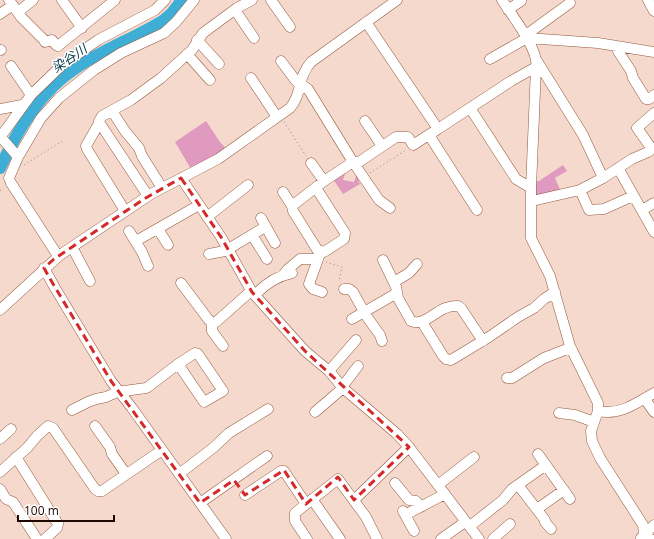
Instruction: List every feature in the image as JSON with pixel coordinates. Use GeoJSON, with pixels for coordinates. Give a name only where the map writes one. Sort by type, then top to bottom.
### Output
{"type":"FeatureCollection","features":[{"type":"Feature","properties":{"kind":"street"},"geometry":{"type":"LineString","coordinates":[[0,14],[13,6],[33,0]]}},
{"type":"Feature","properties":{"kind":"street"},"geometry":{"type":"LineString","coordinates":[[62,0],[82,28]]}},
{"type":"Feature","properties":{"kind":"street"},"geometry":{"type":"LineString","coordinates":[[20,159],[1,140],[22,105],[30,95],[62,65],[82,50],[105,36],[155,10],[165,0]]}},
{"type":"Feature","properties":{"kind":"street"},"geometry":{"type":"LineString","coordinates":[[58,256],[10,180],[10,174],[20,159],[41,118],[59,98],[94,70],[121,53],[164,33],[176,22],[194,0]]}},
{"type":"Feature","properties":{"kind":"street"},"geometry":{"type":"LineString","coordinates":[[148,196],[99,121],[102,116],[152,85],[192,50],[197,40],[203,33],[235,10],[252,0]]}},
{"type":"Feature","properties":{"kind":"street"},"geometry":{"type":"LineString","coordinates":[[271,0],[290,27]]}},
{"type":"Feature","properties":{"kind":"street"},"geometry":{"type":"LineString","coordinates":[[0,310],[58,256],[148,196],[218,159],[295,103],[305,69],[311,62],[397,0]]}},
{"type":"Feature","properties":{"kind":"street"},"geometry":{"type":"LineString","coordinates":[[502,0],[526,36],[537,64],[580,131],[603,178]]}},
{"type":"Feature","properties":{"kind":"street"},"geometry":{"type":"LineString","coordinates":[[648,0],[654,11]]}},
{"type":"Feature","properties":{"kind":"street"},"geometry":{"type":"LineString","coordinates":[[508,10],[521,1]]}},
{"type":"Feature","properties":{"kind":"street"},"geometry":{"type":"LineString","coordinates":[[13,6],[45,42],[52,40],[57,46],[82,28],[109,2]]}},
{"type":"Feature","properties":{"kind":"street"},"geometry":{"type":"LineString","coordinates":[[490,59],[526,36],[570,2]]}},
{"type":"Feature","properties":{"kind":"street"},"geometry":{"type":"LineString","coordinates":[[235,10],[254,38]]}},
{"type":"Feature","properties":{"kind":"street"},"geometry":{"type":"LineString","coordinates":[[366,22],[438,129]]}},
{"type":"Feature","properties":{"kind":"street"},"geometry":{"type":"LineString","coordinates":[[526,36],[598,43],[654,52]]}},
{"type":"Feature","properties":{"kind":"street"},"geometry":{"type":"LineString","coordinates":[[197,40],[219,64]]}},
{"type":"Feature","properties":{"kind":"street"},"geometry":{"type":"LineString","coordinates":[[618,47],[618,51],[646,99],[654,96]]}},
{"type":"Feature","properties":{"kind":"street"},"geometry":{"type":"LineString","coordinates":[[187,54],[210,80]]}},
{"type":"Feature","properties":{"kind":"street"},"geometry":{"type":"LineString","coordinates":[[281,61],[292,77],[308,90],[353,162],[379,200],[390,208]]}},
{"type":"Feature","properties":{"kind":"street"},"geometry":{"type":"LineString","coordinates":[[292,206],[353,162],[358,162],[396,136],[408,137],[413,145],[537,64]]}},
{"type":"Feature","properties":{"kind":"street"},"geometry":{"type":"LineString","coordinates":[[537,64],[531,188],[532,242],[547,268],[570,348],[598,403],[598,411],[591,434],[593,444],[600,458],[643,525],[645,538]]}},
{"type":"Feature","properties":{"kind":"street"},"geometry":{"type":"LineString","coordinates":[[12,66],[30,95]]}},
{"type":"Feature","properties":{"kind":"street"},"geometry":{"type":"LineString","coordinates":[[251,78],[278,116]]}},
{"type":"Feature","properties":{"kind":"street"},"geometry":{"type":"LineString","coordinates":[[0,109],[22,105]]}},
{"type":"Feature","properties":{"kind":"street"},"geometry":{"type":"LineString","coordinates":[[470,108],[516,179],[531,188]]}},
{"type":"Feature","properties":{"kind":"street"},"geometry":{"type":"LineString","coordinates":[[112,111],[125,131],[138,146],[142,156],[162,188]]}},
{"type":"Feature","properties":{"kind":"street"},"geometry":{"type":"LineString","coordinates":[[532,201],[580,190],[653,148],[637,128],[654,114]]}},
{"type":"Feature","properties":{"kind":"street"},"geometry":{"type":"LineString","coordinates":[[365,121],[382,146]]}},
{"type":"Feature","properties":{"kind":"street"},"geometry":{"type":"LineString","coordinates":[[100,124],[96,126],[86,146],[125,211]]}},
{"type":"Feature","properties":{"kind":"street"},"geometry":{"type":"LineString","coordinates":[[429,135],[477,210]]}},
{"type":"Feature","properties":{"kind":"street"},"geometry":{"type":"LineString","coordinates":[[212,323],[216,322],[266,284],[288,273],[287,270],[300,259],[319,255],[344,239],[345,233],[320,185],[311,163]]}},
{"type":"Feature","properties":{"kind":"street"},"geometry":{"type":"LineString","coordinates":[[618,168],[654,232]]}},
{"type":"Feature","properties":{"kind":"street"},"geometry":{"type":"LineString","coordinates":[[181,178],[228,249],[253,293],[305,351],[329,371],[343,388],[397,434],[409,447],[479,539]]}},
{"type":"Feature","properties":{"kind":"street"},"geometry":{"type":"LineString","coordinates":[[207,217],[248,185]]}},
{"type":"Feature","properties":{"kind":"street"},"geometry":{"type":"LineString","coordinates":[[580,190],[589,210],[604,209],[633,196]]}},
{"type":"Feature","properties":{"kind":"street"},"geometry":{"type":"LineString","coordinates":[[283,192],[318,251],[319,255],[309,284],[313,289],[322,292]]}},
{"type":"Feature","properties":{"kind":"street"},"geometry":{"type":"LineString","coordinates":[[642,210],[654,203]]}},
{"type":"Feature","properties":{"kind":"street"},"geometry":{"type":"LineString","coordinates":[[136,241],[199,204]]}},
{"type":"Feature","properties":{"kind":"street"},"geometry":{"type":"LineString","coordinates":[[209,254],[222,252],[252,235],[263,222],[275,243]]}},
{"type":"Feature","properties":{"kind":"street"},"geometry":{"type":"LineString","coordinates":[[158,229],[168,245]]}},
{"type":"Feature","properties":{"kind":"street"},"geometry":{"type":"LineString","coordinates":[[129,231],[136,241],[148,266]]}},
{"type":"Feature","properties":{"kind":"street"},"geometry":{"type":"LineString","coordinates":[[252,235],[266,259]]}},
{"type":"Feature","properties":{"kind":"street"},"geometry":{"type":"LineString","coordinates":[[72,247],[90,281]]}},
{"type":"Feature","properties":{"kind":"street"},"geometry":{"type":"LineString","coordinates":[[383,260],[394,282],[398,298],[411,321],[422,322],[444,309],[458,306],[462,308],[483,341]]}},
{"type":"Feature","properties":{"kind":"street"},"geometry":{"type":"LineString","coordinates":[[394,282],[409,273],[417,264]]}},
{"type":"Feature","properties":{"kind":"street"},"geometry":{"type":"LineString","coordinates":[[44,268],[113,384],[226,539]]}},
{"type":"Feature","properties":{"kind":"street"},"geometry":{"type":"LineString","coordinates":[[181,283],[212,323],[212,331],[223,346]]}},
{"type":"Feature","properties":{"kind":"street"},"geometry":{"type":"LineString","coordinates":[[341,288],[349,289],[353,292],[382,342]]}},
{"type":"Feature","properties":{"kind":"street"},"geometry":{"type":"LineString","coordinates":[[422,322],[444,358],[448,360],[483,341],[555,292]]}},
{"type":"Feature","properties":{"kind":"street"},"geometry":{"type":"LineString","coordinates":[[352,320],[397,293]]}},
{"type":"Feature","properties":{"kind":"street"},"geometry":{"type":"LineString","coordinates":[[329,371],[356,340]]}},
{"type":"Feature","properties":{"kind":"street"},"geometry":{"type":"LineString","coordinates":[[507,378],[512,378],[544,358],[570,348]]}},
{"type":"Feature","properties":{"kind":"street"},"geometry":{"type":"LineString","coordinates":[[72,410],[92,400],[104,398],[117,392],[146,388],[178,364],[196,353],[223,391],[204,402],[178,364]]}},
{"type":"Feature","properties":{"kind":"street"},"geometry":{"type":"LineString","coordinates":[[315,412],[343,388],[358,366]]}},
{"type":"Feature","properties":{"kind":"street"},"geometry":{"type":"LineString","coordinates":[[598,411],[609,413],[619,411],[650,395]]}},
{"type":"Feature","properties":{"kind":"street"},"geometry":{"type":"LineString","coordinates":[[650,395],[647,402],[654,412]]}},
{"type":"Feature","properties":{"kind":"street"},"geometry":{"type":"LineString","coordinates":[[179,474],[213,448],[229,433],[268,409]]}},
{"type":"Feature","properties":{"kind":"street"},"geometry":{"type":"LineString","coordinates":[[559,413],[575,415],[594,422]]}},
{"type":"Feature","properties":{"kind":"street"},"geometry":{"type":"LineString","coordinates":[[0,472],[28,448],[46,426],[50,426],[54,430],[96,490],[102,491],[162,450]]}},
{"type":"Feature","properties":{"kind":"street"},"geometry":{"type":"LineString","coordinates":[[95,426],[126,474]]}},
{"type":"Feature","properties":{"kind":"street"},"geometry":{"type":"LineString","coordinates":[[0,439],[11,429]]}},
{"type":"Feature","properties":{"kind":"street"},"geometry":{"type":"LineString","coordinates":[[354,500],[409,447]]}},
{"type":"Feature","properties":{"kind":"street"},"geometry":{"type":"LineString","coordinates":[[537,509],[567,495],[538,454]]}},
{"type":"Feature","properties":{"kind":"street"},"geometry":{"type":"LineString","coordinates":[[200,503],[267,456]]}},
{"type":"Feature","properties":{"kind":"street"},"geometry":{"type":"LineString","coordinates":[[16,457],[58,524],[57,528],[44,539]]}},
{"type":"Feature","properties":{"kind":"street"},"geometry":{"type":"LineString","coordinates":[[438,485],[474,457]]}},
{"type":"Feature","properties":{"kind":"street"},"geometry":{"type":"LineString","coordinates":[[441,539],[503,500],[512,489],[546,465]]}},
{"type":"Feature","properties":{"kind":"street"},"geometry":{"type":"LineString","coordinates":[[234,480],[246,498],[281,471],[284,471],[340,539]]}},
{"type":"Feature","properties":{"kind":"street"},"geometry":{"type":"LineString","coordinates":[[307,539],[294,519],[296,511],[338,479],[366,517],[373,538]]}},
{"type":"Feature","properties":{"kind":"street"},"geometry":{"type":"LineString","coordinates":[[395,483],[409,500],[416,501],[421,506]]}},
{"type":"Feature","properties":{"kind":"street"},"geometry":{"type":"LineString","coordinates":[[518,485],[545,520],[545,524],[551,529]]}},
{"type":"Feature","properties":{"kind":"street"},"geometry":{"type":"LineString","coordinates":[[0,489],[6,499],[13,502],[37,539]]}},
{"type":"Feature","properties":{"kind":"street"},"geometry":{"type":"LineString","coordinates":[[414,531],[404,513],[445,494]]}},
{"type":"Feature","properties":{"kind":"street"},"geometry":{"type":"LineString","coordinates":[[492,539],[510,524]]}},
{"type":"Feature","properties":{"kind":"street"},"geometry":{"type":"LineString","coordinates":[[645,538],[654,525]]}},
{"type":"Feature","properties":{"kind":"path"},"geometry":{"type":"LineString","coordinates":[[278,116],[311,163]]}},
{"type":"Feature","properties":{"kind":"path"},"geometry":{"type":"LineString","coordinates":[[20,159],[64,140]]}},
{"type":"Feature","properties":{"kind":"path"},"geometry":{"type":"LineString","coordinates":[[364,177],[413,145]]}},
{"type":"Feature","properties":{"kind":"path"},"geometry":{"type":"LineString","coordinates":[[319,255],[342,267],[341,288]]}},
{"type":"Feature","properties":{"kind":"highlighted area"},"geometry":{"type":"Polygon","coordinates":[[[181,178],[221,237],[252,292],[305,351],[409,447],[354,500],[338,477],[306,504],[284,470],[245,495],[234,480],[200,503],[111,381],[44,268],[54,259],[144,199],[181,178]]]}},
{"type":"Feature","properties":{"kind":"shaded area"},"geometry":{"type":"Polygon","coordinates":[[[206,121],[227,150],[191,169],[175,142],[206,121]]]}},
{"type":"Feature","properties":{"kind":"shaded area"},"geometry":{"type":"Polygon","coordinates":[[[563,165],[567,171],[555,178],[561,192],[534,197],[533,181],[539,181],[563,165]]]}},
{"type":"Feature","properties":{"kind":"shaded area"},"geometry":{"type":"Polygon","coordinates":[[[346,171],[343,180],[354,182],[357,173],[361,178],[358,180],[360,184],[343,194],[333,179],[346,171]]]}},
{"type":"Feature","properties":{"kind":"waterway","name":"染谷川"},"geometry":{"type":"LineString","coordinates":[[0,168],[22,126],[51,88],[63,77],[87,61],[164,20],[172,13],[182,0]]}}]}
